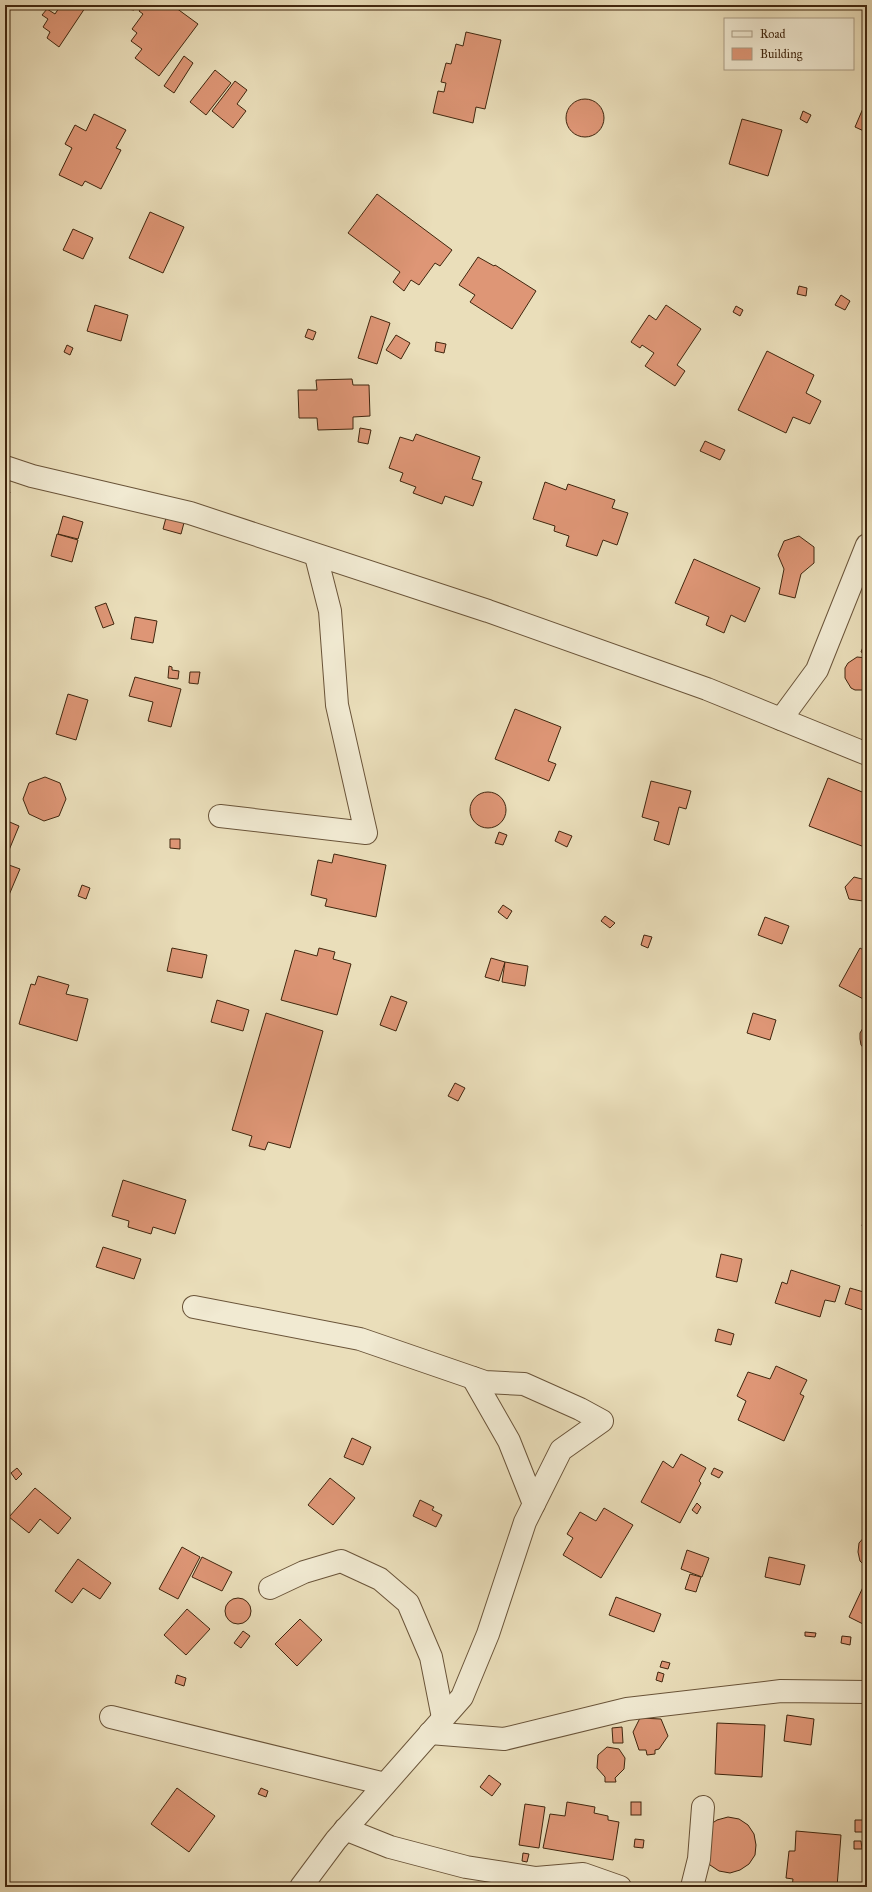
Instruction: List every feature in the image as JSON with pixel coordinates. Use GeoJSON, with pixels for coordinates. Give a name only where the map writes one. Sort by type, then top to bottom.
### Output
{"type":"FeatureCollection","features":[{"type":"Feature","properties":{"kind":"street"},"geometry":{"type":"LineString","coordinates":[[5,466],[32,476],[190,513],[316,556],[503,616],[707,689],[867,754]]}},
{"type":"Feature","properties":{"kind":"street"},"geometry":{"type":"LineString","coordinates":[[782,719],[818,670],[867,545]]}},
{"type":"Feature","properties":{"kind":"street"},"geometry":{"type":"LineString","coordinates":[[220,816],[366,833],[337,705],[330,611],[316,556]]}},
{"type":"Feature","properties":{"kind":"street"},"geometry":{"type":"LineString","coordinates":[[194,1307],[360,1339],[485,1382],[524,1384],[580,1409],[602,1421],[561,1450],[525,1522],[488,1634],[462,1697],[345,1829],[301,1887]]}},
{"type":"Feature","properties":{"kind":"street"},"geometry":{"type":"LineString","coordinates":[[473,1378],[509,1441],[534,1504]]}},
{"type":"Feature","properties":{"kind":"street"},"geometry":{"type":"LineString","coordinates":[[270,1588],[304,1572],[341,1561],[380,1579],[408,1603],[431,1657],[437,1725]]}},
{"type":"Feature","properties":{"kind":"street"},"geometry":{"type":"LineString","coordinates":[[437,1725],[504,1739],[627,1709],[781,1691],[867,1692]]}},
{"type":"Feature","properties":{"kind":"street"},"geometry":{"type":"LineString","coordinates":[[112,1717],[385,1784]]}},
{"type":"Feature","properties":{"kind":"street"},"geometry":{"type":"LineString","coordinates":[[692,1887],[699,1859],[703,1807]]}},
{"type":"Feature","properties":{"kind":"street"},"geometry":{"type":"LineString","coordinates":[[345,1829],[390,1847],[466,1867],[536,1878],[583,1874],[620,1887]]}},
{"type":"Feature","properties":{"kind":"building"},"geometry":{"type":"Polygon","coordinates":[[[61,5],[87,5],[59,47],[47,38],[50,32],[43,27],[48,19],[42,15],[47,9],[55,14],[61,5]]]}},
{"type":"Feature","properties":{"kind":"building"},"geometry":{"type":"Polygon","coordinates":[[[115,5],[139,5],[134,10],[116,7],[115,5]]]}},
{"type":"Feature","properties":{"kind":"building"},"geometry":{"type":"Polygon","coordinates":[[[143,5],[172,5],[198,24],[159,76],[135,58],[142,49],[131,41],[137,33],[132,29],[143,14],[139,11],[143,5]]]}},
{"type":"Feature","properties":{"kind":"building"},"geometry":{"type":"Polygon","coordinates":[[[466,32],[501,40],[485,109],[476,107],[473,123],[433,113],[438,91],[444,92],[446,83],[441,82],[446,63],[451,64],[456,44],[463,46],[466,32]]]}},
{"type":"Feature","properties":{"kind":"building"},"geometry":{"type":"Polygon","coordinates":[[[184,56],[193,63],[174,93],[164,86],[184,56]]]}},
{"type":"Feature","properties":{"kind":"building"},"geometry":{"type":"Polygon","coordinates":[[[215,70],[231,83],[206,115],[190,102],[215,70]]]}},
{"type":"Feature","properties":{"kind":"building"},"geometry":{"type":"Polygon","coordinates":[[[235,81],[247,90],[237,104],[246,111],[233,128],[212,111],[235,81]]]}},
{"type":"Feature","properties":{"kind":"building"},"geometry":{"type":"Polygon","coordinates":[[[585,99],[595,102],[601,108],[604,118],[601,128],[595,134],[585,137],[575,134],[569,128],[566,118],[569,108],[575,102],[585,99]]]}},
{"type":"Feature","properties":{"kind":"building"},"geometry":{"type":"Polygon","coordinates":[[[864,106],[867,107],[866,132],[855,127],[864,106]]]}},
{"type":"Feature","properties":{"kind":"building"},"geometry":{"type":"Polygon","coordinates":[[[803,111],[811,115],[807,123],[800,119],[803,111]]]}},
{"type":"Feature","properties":{"kind":"building"},"geometry":{"type":"Polygon","coordinates":[[[94,114],[126,130],[116,148],[121,150],[101,189],[85,181],[82,186],[59,175],[72,148],[65,144],[75,125],[86,131],[94,114]]]}},
{"type":"Feature","properties":{"kind":"building"},"geometry":{"type":"Polygon","coordinates":[[[742,119],[782,130],[768,176],[729,164],[742,119]]]}},
{"type":"Feature","properties":{"kind":"building"},"geometry":{"type":"Polygon","coordinates":[[[377,194],[452,250],[440,266],[435,263],[419,285],[411,280],[404,291],[393,282],[400,272],[348,233],[377,194]]]}},
{"type":"Feature","properties":{"kind":"building"},"geometry":{"type":"Polygon","coordinates":[[[150,212],[184,227],[163,273],[129,258],[150,212]]]}},
{"type":"Feature","properties":{"kind":"building"},"geometry":{"type":"Polygon","coordinates":[[[73,229],[93,238],[83,259],[63,250],[73,229]]]}},
{"type":"Feature","properties":{"kind":"building"},"geometry":{"type":"Polygon","coordinates":[[[478,257],[494,266],[495,265],[536,291],[512,329],[470,302],[475,295],[459,285],[478,257]]]}},
{"type":"Feature","properties":{"kind":"building"},"geometry":{"type":"Polygon","coordinates":[[[799,286],[807,288],[806,296],[797,294],[799,286]]]}},
{"type":"Feature","properties":{"kind":"building"},"geometry":{"type":"Polygon","coordinates":[[[841,295],[850,301],[845,310],[835,305],[841,295]]]}},
{"type":"Feature","properties":{"kind":"building"},"geometry":{"type":"Polygon","coordinates":[[[95,305],[128,315],[121,341],[87,331],[95,305]]]}},
{"type":"Feature","properties":{"kind":"building"},"geometry":{"type":"Polygon","coordinates":[[[666,305],[701,329],[677,365],[685,371],[675,386],[645,366],[654,353],[642,345],[640,348],[631,342],[649,315],[656,320],[666,305]]]}},
{"type":"Feature","properties":{"kind":"building"},"geometry":{"type":"Polygon","coordinates":[[[736,306],[743,310],[740,316],[733,312],[736,306]]]}},
{"type":"Feature","properties":{"kind":"building"},"geometry":{"type":"Polygon","coordinates":[[[371,316],[390,323],[377,364],[358,358],[371,316]]]}},
{"type":"Feature","properties":{"kind":"building"},"geometry":{"type":"Polygon","coordinates":[[[308,329],[316,332],[313,340],[305,337],[308,329]]]}},
{"type":"Feature","properties":{"kind":"building"},"geometry":{"type":"Polygon","coordinates":[[[396,335],[410,343],[401,359],[386,350],[396,335]]]}},
{"type":"Feature","properties":{"kind":"building"},"geometry":{"type":"Polygon","coordinates":[[[436,342],[446,344],[444,353],[435,351],[436,342]]]}},
{"type":"Feature","properties":{"kind":"building"},"geometry":{"type":"Polygon","coordinates":[[[67,345],[73,348],[70,355],[64,352],[67,345]]]}},
{"type":"Feature","properties":{"kind":"building"},"geometry":{"type":"Polygon","coordinates":[[[767,351],[814,375],[806,393],[821,401],[810,424],[793,417],[786,433],[738,410],[767,351]]]}},
{"type":"Feature","properties":{"kind":"building"},"geometry":{"type":"Polygon","coordinates":[[[352,379],[353,385],[369,385],[370,416],[353,417],[353,429],[318,430],[317,418],[299,418],[298,390],[317,390],[316,380],[352,379]]]}},
{"type":"Feature","properties":{"kind":"building"},"geometry":{"type":"Polygon","coordinates":[[[360,428],[371,430],[368,444],[358,442],[360,428]]]}},
{"type":"Feature","properties":{"kind":"building"},"geometry":{"type":"Polygon","coordinates":[[[416,434],[480,457],[472,479],[482,482],[473,506],[445,496],[442,504],[413,493],[416,487],[400,481],[403,473],[389,468],[400,437],[413,441],[416,434]]]}},
{"type":"Feature","properties":{"kind":"building"},"geometry":{"type":"Polygon","coordinates":[[[705,441],[725,450],[720,460],[700,451],[705,441]]]}},
{"type":"Feature","properties":{"kind":"building"},"geometry":{"type":"Polygon","coordinates":[[[545,482],[566,490],[568,484],[615,500],[612,508],[628,513],[617,545],[603,540],[597,556],[566,546],[569,536],[554,531],[555,526],[533,519],[545,482]]]}},
{"type":"Feature","properties":{"kind":"building"},"geometry":{"type":"Polygon","coordinates":[[[5,490],[10,492],[5,504],[5,490]]]}},
{"type":"Feature","properties":{"kind":"building"},"geometry":{"type":"Polygon","coordinates":[[[167,514],[185,519],[181,534],[163,529],[167,514]]]}},
{"type":"Feature","properties":{"kind":"building"},"geometry":{"type":"Polygon","coordinates":[[[63,516],[83,522],[78,539],[58,534],[63,516]]]}},
{"type":"Feature","properties":{"kind":"building"},"geometry":{"type":"Polygon","coordinates":[[[57,534],[78,540],[72,562],[51,556],[57,534]]]}},
{"type":"Feature","properties":{"kind":"building"},"geometry":{"type":"Polygon","coordinates":[[[799,536],[814,547],[814,563],[801,574],[795,598],[779,594],[784,569],[778,555],[784,541],[799,536]]]}},
{"type":"Feature","properties":{"kind":"building"},"geometry":{"type":"Polygon","coordinates":[[[694,559],[760,588],[745,622],[731,615],[724,633],[706,625],[709,617],[675,603],[694,559]]]}},
{"type":"Feature","properties":{"kind":"building"},"geometry":{"type":"Polygon","coordinates":[[[106,603],[114,624],[103,628],[95,607],[106,603]]]}},
{"type":"Feature","properties":{"kind":"building"},"geometry":{"type":"Polygon","coordinates":[[[135,617],[157,621],[153,643],[131,639],[135,617]]]}},
{"type":"Feature","properties":{"kind":"building"},"geometry":{"type":"Polygon","coordinates":[[[867,637],[867,655],[861,652],[867,637]]]}},
{"type":"Feature","properties":{"kind":"building"},"geometry":{"type":"Polygon","coordinates":[[[857,657],[867,658],[867,690],[855,690],[851,688],[845,678],[845,668],[848,663],[857,657]]]}},
{"type":"Feature","properties":{"kind":"building"},"geometry":{"type":"Polygon","coordinates":[[[169,666],[172,667],[172,670],[179,671],[178,679],[168,678],[169,666]]]}},
{"type":"Feature","properties":{"kind":"building"},"geometry":{"type":"Polygon","coordinates":[[[190,672],[200,672],[198,684],[189,683],[190,672]]]}},
{"type":"Feature","properties":{"kind":"building"},"geometry":{"type":"Polygon","coordinates":[[[135,677],[181,689],[171,727],[148,721],[153,702],[129,696],[135,677]]]}},
{"type":"Feature","properties":{"kind":"building"},"geometry":{"type":"Polygon","coordinates":[[[68,694],[88,700],[76,740],[56,734],[68,694]]]}},
{"type":"Feature","properties":{"kind":"building"},"geometry":{"type":"Polygon","coordinates":[[[515,709],[561,727],[548,761],[556,764],[549,781],[495,759],[515,709]]]}},
{"type":"Feature","properties":{"kind":"building"},"geometry":{"type":"Polygon","coordinates":[[[45,777],[60,783],[66,799],[59,816],[44,821],[29,814],[23,799],[29,783],[45,777]]]}},
{"type":"Feature","properties":{"kind":"building"},"geometry":{"type":"Polygon","coordinates":[[[828,778],[867,794],[867,848],[809,826],[828,778]]]}},
{"type":"Feature","properties":{"kind":"building"},"geometry":{"type":"Polygon","coordinates":[[[651,781],[691,791],[686,809],[679,807],[669,845],[654,840],[659,822],[642,817],[651,781]]]}},
{"type":"Feature","properties":{"kind":"building"},"geometry":{"type":"Polygon","coordinates":[[[488,792],[498,795],[503,800],[506,810],[503,820],[498,825],[488,828],[478,825],[473,820],[470,810],[473,800],[478,795],[488,792]]]}},
{"type":"Feature","properties":{"kind":"building"},"geometry":{"type":"Polygon","coordinates":[[[5,820],[19,826],[7,855],[5,854],[5,820]]]}},
{"type":"Feature","properties":{"kind":"building"},"geometry":{"type":"Polygon","coordinates":[[[559,831],[572,836],[567,847],[555,841],[559,831]]]}},
{"type":"Feature","properties":{"kind":"building"},"geometry":{"type":"Polygon","coordinates":[[[499,832],[507,835],[503,845],[495,843],[499,832]]]}},
{"type":"Feature","properties":{"kind":"building"},"geometry":{"type":"Polygon","coordinates":[[[170,839],[180,839],[180,849],[170,848],[170,839]]]}},
{"type":"Feature","properties":{"kind":"building"},"geometry":{"type":"Polygon","coordinates":[[[334,854],[386,865],[376,917],[325,906],[327,899],[311,895],[318,860],[332,863],[334,854]]]}},
{"type":"Feature","properties":{"kind":"building"},"geometry":{"type":"Polygon","coordinates":[[[9,865],[20,869],[9,895],[5,894],[5,874],[9,865]]]}},
{"type":"Feature","properties":{"kind":"building"},"geometry":{"type":"Polygon","coordinates":[[[854,877],[866,880],[867,896],[863,901],[849,899],[845,887],[854,877]]]}},
{"type":"Feature","properties":{"kind":"building"},"geometry":{"type":"Polygon","coordinates":[[[82,885],[90,888],[86,899],[78,896],[82,885]]]}},
{"type":"Feature","properties":{"kind":"building"},"geometry":{"type":"Polygon","coordinates":[[[503,905],[512,911],[507,919],[498,912],[503,905]]]}},
{"type":"Feature","properties":{"kind":"building"},"geometry":{"type":"Polygon","coordinates":[[[605,916],[615,923],[610,928],[601,921],[605,916]]]}},
{"type":"Feature","properties":{"kind":"building"},"geometry":{"type":"Polygon","coordinates":[[[765,917],[789,926],[782,944],[758,935],[765,917]]]}},
{"type":"Feature","properties":{"kind":"building"},"geometry":{"type":"Polygon","coordinates":[[[644,935],[652,937],[648,948],[641,945],[644,935]]]}},
{"type":"Feature","properties":{"kind":"building"},"geometry":{"type":"Polygon","coordinates":[[[172,948],[207,955],[202,978],[167,971],[172,948]]]}},
{"type":"Feature","properties":{"kind":"building"},"geometry":{"type":"Polygon","coordinates":[[[319,948],[335,952],[333,959],[351,964],[337,1015],[281,1000],[295,950],[317,956],[319,948]]]}},
{"type":"Feature","properties":{"kind":"building"},"geometry":{"type":"Polygon","coordinates":[[[860,948],[867,952],[867,1001],[839,986],[860,948]]]}},
{"type":"Feature","properties":{"kind":"building"},"geometry":{"type":"Polygon","coordinates":[[[491,958],[505,962],[499,981],[485,977],[491,958]]]}},
{"type":"Feature","properties":{"kind":"building"},"geometry":{"type":"Polygon","coordinates":[[[505,962],[528,966],[525,986],[502,982],[505,962]]]}},
{"type":"Feature","properties":{"kind":"building"},"geometry":{"type":"Polygon","coordinates":[[[38,976],[69,985],[66,994],[88,999],[77,1041],[19,1024],[31,984],[35,985],[38,976]]]}},
{"type":"Feature","properties":{"kind":"building"},"geometry":{"type":"Polygon","coordinates":[[[391,996],[407,1002],[396,1031],[380,1025],[391,996]]]}},
{"type":"Feature","properties":{"kind":"building"},"geometry":{"type":"Polygon","coordinates":[[[217,1000],[249,1010],[243,1031],[211,1022],[217,1000]]]}},
{"type":"Feature","properties":{"kind":"building"},"geometry":{"type":"Polygon","coordinates":[[[266,1013],[323,1031],[290,1148],[268,1142],[265,1150],[249,1146],[252,1136],[232,1130],[266,1013]]]}},
{"type":"Feature","properties":{"kind":"building"},"geometry":{"type":"Polygon","coordinates":[[[753,1013],[776,1020],[770,1040],[747,1033],[753,1013]]]}},
{"type":"Feature","properties":{"kind":"building"},"geometry":{"type":"Polygon","coordinates":[[[866,1023],[867,1052],[861,1045],[860,1039],[860,1033],[866,1023]]]}},
{"type":"Feature","properties":{"kind":"building"},"geometry":{"type":"Polygon","coordinates":[[[455,1083],[465,1088],[458,1101],[448,1096],[455,1083]]]}},
{"type":"Feature","properties":{"kind":"building"},"geometry":{"type":"Polygon","coordinates":[[[123,1180],[186,1200],[175,1234],[153,1227],[151,1234],[128,1227],[129,1221],[112,1216],[123,1180]]]}},
{"type":"Feature","properties":{"kind":"building"},"geometry":{"type":"Polygon","coordinates":[[[867,1206],[867,1227],[862,1226],[867,1206]]]}},
{"type":"Feature","properties":{"kind":"building"},"geometry":{"type":"Polygon","coordinates":[[[103,1247],[141,1259],[134,1279],[96,1267],[103,1247]]]}},
{"type":"Feature","properties":{"kind":"building"},"geometry":{"type":"Polygon","coordinates":[[[721,1254],[742,1259],[737,1282],[716,1277],[721,1254]]]}},
{"type":"Feature","properties":{"kind":"building"},"geometry":{"type":"Polygon","coordinates":[[[791,1270],[840,1286],[835,1302],[825,1300],[820,1317],[775,1303],[782,1282],[787,1284],[791,1270]]]}},
{"type":"Feature","properties":{"kind":"building"},"geometry":{"type":"Polygon","coordinates":[[[850,1288],[867,1293],[866,1311],[845,1304],[850,1288]]]}},
{"type":"Feature","properties":{"kind":"building"},"geometry":{"type":"Polygon","coordinates":[[[867,1315],[867,1331],[865,1324],[867,1315]]]}},
{"type":"Feature","properties":{"kind":"building"},"geometry":{"type":"Polygon","coordinates":[[[718,1329],[734,1334],[731,1345],[715,1341],[718,1329]]]}},
{"type":"Feature","properties":{"kind":"building"},"geometry":{"type":"Polygon","coordinates":[[[776,1366],[807,1380],[800,1394],[804,1396],[784,1441],[738,1420],[746,1401],[737,1396],[748,1372],[770,1379],[776,1366]]]}},
{"type":"Feature","properties":{"kind":"building"},"geometry":{"type":"Polygon","coordinates":[[[352,1438],[371,1447],[363,1465],[344,1457],[352,1438]]]}},
{"type":"Feature","properties":{"kind":"building"},"geometry":{"type":"Polygon","coordinates":[[[681,1454],[706,1468],[699,1481],[701,1483],[680,1523],[641,1502],[663,1461],[673,1468],[681,1454]]]}},
{"type":"Feature","properties":{"kind":"building"},"geometry":{"type":"Polygon","coordinates":[[[17,1468],[22,1474],[16,1480],[11,1473],[17,1468]]]}},
{"type":"Feature","properties":{"kind":"building"},"geometry":{"type":"Polygon","coordinates":[[[714,1468],[723,1472],[719,1478],[711,1474],[714,1468]]]}},
{"type":"Feature","properties":{"kind":"building"},"geometry":{"type":"Polygon","coordinates":[[[330,1478],[355,1498],[333,1525],[308,1505],[330,1478]]]}},
{"type":"Feature","properties":{"kind":"building"},"geometry":{"type":"Polygon","coordinates":[[[35,1488],[71,1518],[58,1534],[40,1519],[29,1533],[9,1517],[35,1488]]]}},
{"type":"Feature","properties":{"kind":"building"},"geometry":{"type":"Polygon","coordinates":[[[420,1500],[434,1507],[432,1510],[442,1515],[436,1527],[413,1516],[420,1500]]]}},
{"type":"Feature","properties":{"kind":"building"},"geometry":{"type":"Polygon","coordinates":[[[697,1503],[701,1507],[697,1514],[692,1510],[697,1503]]]}},
{"type":"Feature","properties":{"kind":"building"},"geometry":{"type":"Polygon","coordinates":[[[604,1508],[633,1525],[601,1578],[563,1555],[573,1538],[567,1534],[580,1512],[596,1521],[604,1508]]]}},
{"type":"Feature","properties":{"kind":"building"},"geometry":{"type":"Polygon","coordinates":[[[867,1534],[867,1568],[860,1561],[858,1552],[859,1543],[867,1534]]]}},
{"type":"Feature","properties":{"kind":"building"},"geometry":{"type":"Polygon","coordinates":[[[182,1547],[200,1557],[178,1599],[159,1589],[182,1547]]]}},
{"type":"Feature","properties":{"kind":"building"},"geometry":{"type":"Polygon","coordinates":[[[687,1550],[709,1558],[702,1577],[681,1569],[687,1550]]]}},
{"type":"Feature","properties":{"kind":"building"},"geometry":{"type":"Polygon","coordinates":[[[202,1557],[232,1572],[222,1591],[192,1577],[202,1557]]]}},
{"type":"Feature","properties":{"kind":"building"},"geometry":{"type":"Polygon","coordinates":[[[769,1557],[805,1565],[800,1585],[765,1577],[769,1557]]]}},
{"type":"Feature","properties":{"kind":"building"},"geometry":{"type":"Polygon","coordinates":[[[78,1559],[111,1583],[100,1599],[83,1588],[72,1603],[55,1591],[78,1559]]]}},
{"type":"Feature","properties":{"kind":"building"},"geometry":{"type":"Polygon","coordinates":[[[690,1574],[701,1577],[696,1592],[685,1589],[690,1574]]]}},
{"type":"Feature","properties":{"kind":"building"},"geometry":{"type":"Polygon","coordinates":[[[864,1585],[867,1587],[867,1626],[849,1617],[864,1585]]]}},
{"type":"Feature","properties":{"kind":"building"},"geometry":{"type":"Polygon","coordinates":[[[616,1597],[661,1614],[654,1632],[609,1615],[616,1597]]]}},
{"type":"Feature","properties":{"kind":"building"},"geometry":{"type":"Polygon","coordinates":[[[238,1598],[247,1602],[251,1611],[247,1620],[238,1624],[229,1620],[225,1611],[229,1602],[238,1598]]]}},
{"type":"Feature","properties":{"kind":"building"},"geometry":{"type":"Polygon","coordinates":[[[187,1609],[210,1629],[186,1655],[164,1635],[187,1609]]]}},
{"type":"Feature","properties":{"kind":"building"},"geometry":{"type":"Polygon","coordinates":[[[300,1619],[322,1640],[297,1666],[275,1644],[300,1619]]]}},
{"type":"Feature","properties":{"kind":"building"},"geometry":{"type":"Polygon","coordinates":[[[243,1631],[250,1636],[241,1648],[234,1643],[243,1631]]]}},
{"type":"Feature","properties":{"kind":"building"},"geometry":{"type":"Polygon","coordinates":[[[805,1632],[816,1633],[815,1637],[805,1636],[805,1632]]]}},
{"type":"Feature","properties":{"kind":"building"},"geometry":{"type":"Polygon","coordinates":[[[842,1636],[851,1637],[850,1645],[841,1643],[842,1636]]]}},
{"type":"Feature","properties":{"kind":"building"},"geometry":{"type":"Polygon","coordinates":[[[662,1661],[670,1663],[668,1669],[660,1667],[662,1661]]]}},
{"type":"Feature","properties":{"kind":"building"},"geometry":{"type":"Polygon","coordinates":[[[658,1672],[664,1674],[662,1682],[656,1680],[658,1672]]]}},
{"type":"Feature","properties":{"kind":"building"},"geometry":{"type":"Polygon","coordinates":[[[177,1675],[186,1678],[184,1686],[175,1683],[177,1675]]]}},
{"type":"Feature","properties":{"kind":"building"},"geometry":{"type":"Polygon","coordinates":[[[787,1715],[814,1719],[811,1745],[784,1741],[787,1715]]]}},
{"type":"Feature","properties":{"kind":"building"},"geometry":{"type":"Polygon","coordinates":[[[640,1718],[661,1719],[668,1736],[659,1749],[655,1750],[655,1754],[647,1755],[646,1750],[639,1750],[633,1732],[640,1718]]]}},
{"type":"Feature","properties":{"kind":"building"},"geometry":{"type":"Polygon","coordinates":[[[717,1723],[765,1725],[762,1777],[715,1774],[717,1723]]]}},
{"type":"Feature","properties":{"kind":"building"},"geometry":{"type":"Polygon","coordinates":[[[622,1727],[623,1743],[613,1743],[612,1728],[622,1727]]]}},
{"type":"Feature","properties":{"kind":"building"},"geometry":{"type":"Polygon","coordinates":[[[607,1747],[619,1749],[625,1758],[624,1769],[615,1778],[616,1782],[605,1782],[605,1777],[597,1768],[598,1755],[607,1747]]]}},
{"type":"Feature","properties":{"kind":"building"},"geometry":{"type":"Polygon","coordinates":[[[489,1775],[501,1784],[492,1796],[480,1787],[489,1775]]]}},
{"type":"Feature","properties":{"kind":"building"},"geometry":{"type":"Polygon","coordinates":[[[177,1788],[215,1816],[189,1852],[151,1824],[177,1788]]]}},
{"type":"Feature","properties":{"kind":"building"},"geometry":{"type":"Polygon","coordinates":[[[261,1788],[268,1791],[266,1797],[258,1794],[261,1788]]]}},
{"type":"Feature","properties":{"kind":"building"},"geometry":{"type":"Polygon","coordinates":[[[567,1802],[595,1807],[594,1813],[608,1816],[608,1820],[619,1822],[613,1860],[543,1848],[550,1814],[565,1816],[567,1802]]]}},
{"type":"Feature","properties":{"kind":"building"},"geometry":{"type":"Polygon","coordinates":[[[631,1802],[641,1802],[641,1815],[631,1815],[631,1802]]]}},
{"type":"Feature","properties":{"kind":"building"},"geometry":{"type":"Polygon","coordinates":[[[525,1804],[545,1807],[539,1848],[519,1845],[525,1804]]]}},
{"type":"Feature","properties":{"kind":"building"},"geometry":{"type":"Polygon","coordinates":[[[728,1817],[739,1819],[748,1825],[754,1834],[756,1845],[755,1855],[749,1864],[740,1870],[730,1873],[719,1871],[710,1865],[703,1856],[708,1826],[717,1820],[728,1817]]]}},
{"type":"Feature","properties":{"kind":"building"},"geometry":{"type":"Polygon","coordinates":[[[855,1820],[863,1820],[864,1832],[855,1832],[855,1820]]]}},
{"type":"Feature","properties":{"kind":"building"},"geometry":{"type":"Polygon","coordinates":[[[796,1831],[841,1835],[837,1887],[792,1887],[793,1879],[786,1878],[789,1851],[795,1851],[796,1831]]]}},
{"type":"Feature","properties":{"kind":"building"},"geometry":{"type":"Polygon","coordinates":[[[635,1839],[644,1840],[643,1848],[634,1847],[635,1839]]]}},
{"type":"Feature","properties":{"kind":"building"},"geometry":{"type":"Polygon","coordinates":[[[854,1841],[861,1841],[862,1849],[854,1849],[854,1841]]]}},
{"type":"Feature","properties":{"kind":"building"},"geometry":{"type":"Polygon","coordinates":[[[523,1853],[529,1854],[527,1862],[522,1861],[523,1853]]]}}]}
